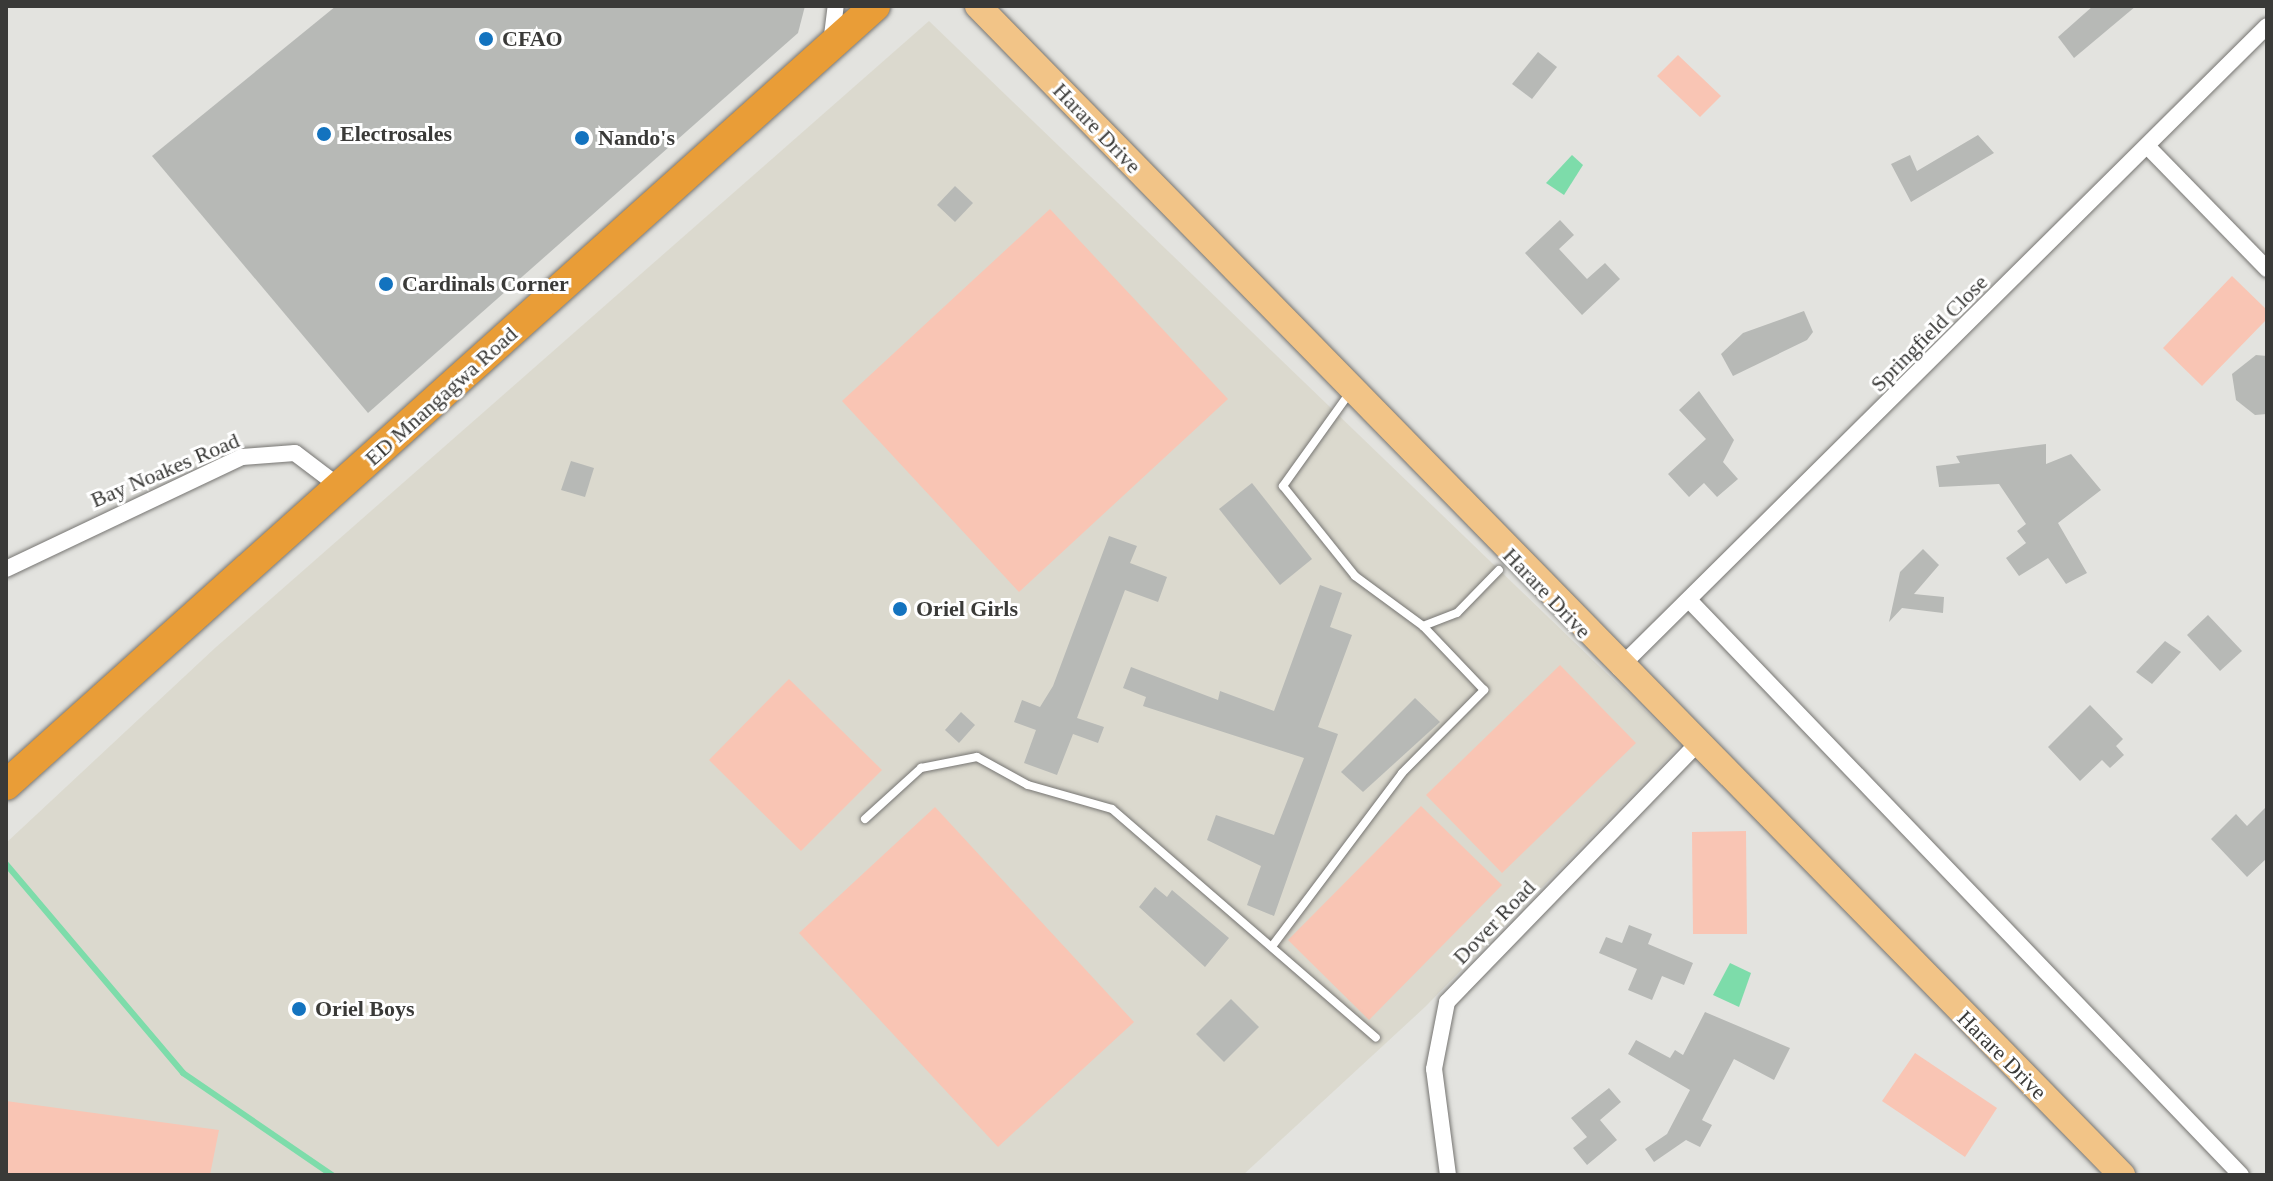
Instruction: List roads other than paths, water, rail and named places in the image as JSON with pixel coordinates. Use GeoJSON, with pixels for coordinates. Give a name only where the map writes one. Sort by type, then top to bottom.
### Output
{"type":"FeatureCollection","features":[{"type":"Feature","properties":{"kind":"highway","name":"ED Mnangagwa Road"},"geometry":{"type":"LineString","coordinates":[[6,785],[875,6]]}},
{"type":"Feature","properties":{"kind":"main road","name":"Harare Drive"},"geometry":{"type":"LineString","coordinates":[[978,6],[1695,746],[2122,1175]]}},
{"type":"Feature","properties":{"kind":"street"},"geometry":{"type":"LineString","coordinates":[[831,46],[836,6]]}},
{"type":"Feature","properties":{"kind":"street","name":"Springfield Close"},"geometry":{"type":"LineString","coordinates":[[1619,668],[2149,148],[2267,26]]}},
{"type":"Feature","properties":{"kind":"street"},"geometry":{"type":"LineString","coordinates":[[2149,148],[2267,269]]}},
{"type":"Feature","properties":{"kind":"street","name":"Bay Noakes Road"},"geometry":{"type":"LineString","coordinates":[[6,569],[242,457],[295,453],[340,487]]}},
{"type":"Feature","properties":{"kind":"street"},"geometry":{"type":"LineString","coordinates":[[1689,600],[2241,1175]]}},
{"type":"Feature","properties":{"kind":"street","name":"Dover Road"},"geometry":{"type":"LineString","coordinates":[[1448,1175],[1434,1069],[1447,1002],[1695,746]]}},
{"type":"Feature","properties":{"kind":"lane"},"geometry":{"type":"LineString","coordinates":[[1273,945],[1402,773],[1484,690],[1423,626],[1355,576],[1283,486],[1352,390]]}},
{"type":"Feature","properties":{"kind":"lane"},"geometry":{"type":"LineString","coordinates":[[1423,626],[1457,613],[1499,570]]}},
{"type":"Feature","properties":{"kind":"lane"},"geometry":{"type":"LineString","coordinates":[[865,819],[921,768],[977,757],[1028,785],[1112,809],[1273,945],[1376,1038]]}},
{"type":"Feature","properties":{"kind":"waterway"},"geometry":{"type":"LineString","coordinates":[[6,864],[183,1073],[332,1175]]}},
{"type":"Feature","properties":{"kind":"place","name":"CFAO"},"geometry":{"type":"Point","coordinates":[486,39]}},
{"type":"Feature","properties":{"kind":"place","name":"Electrosales"},"geometry":{"type":"Point","coordinates":[324,134]}},
{"type":"Feature","properties":{"kind":"place","name":"Nando's"},"geometry":{"type":"Point","coordinates":[582,138]}},
{"type":"Feature","properties":{"kind":"place","name":"Cardinals Corner"},"geometry":{"type":"Point","coordinates":[386,284]}},
{"type":"Feature","properties":{"kind":"place","name":"Oriel Girls"},"geometry":{"type":"Point","coordinates":[900,609]}},
{"type":"Feature","properties":{"kind":"place","name":"Oriel Boys"},"geometry":{"type":"Point","coordinates":[299,1009]}}]}
